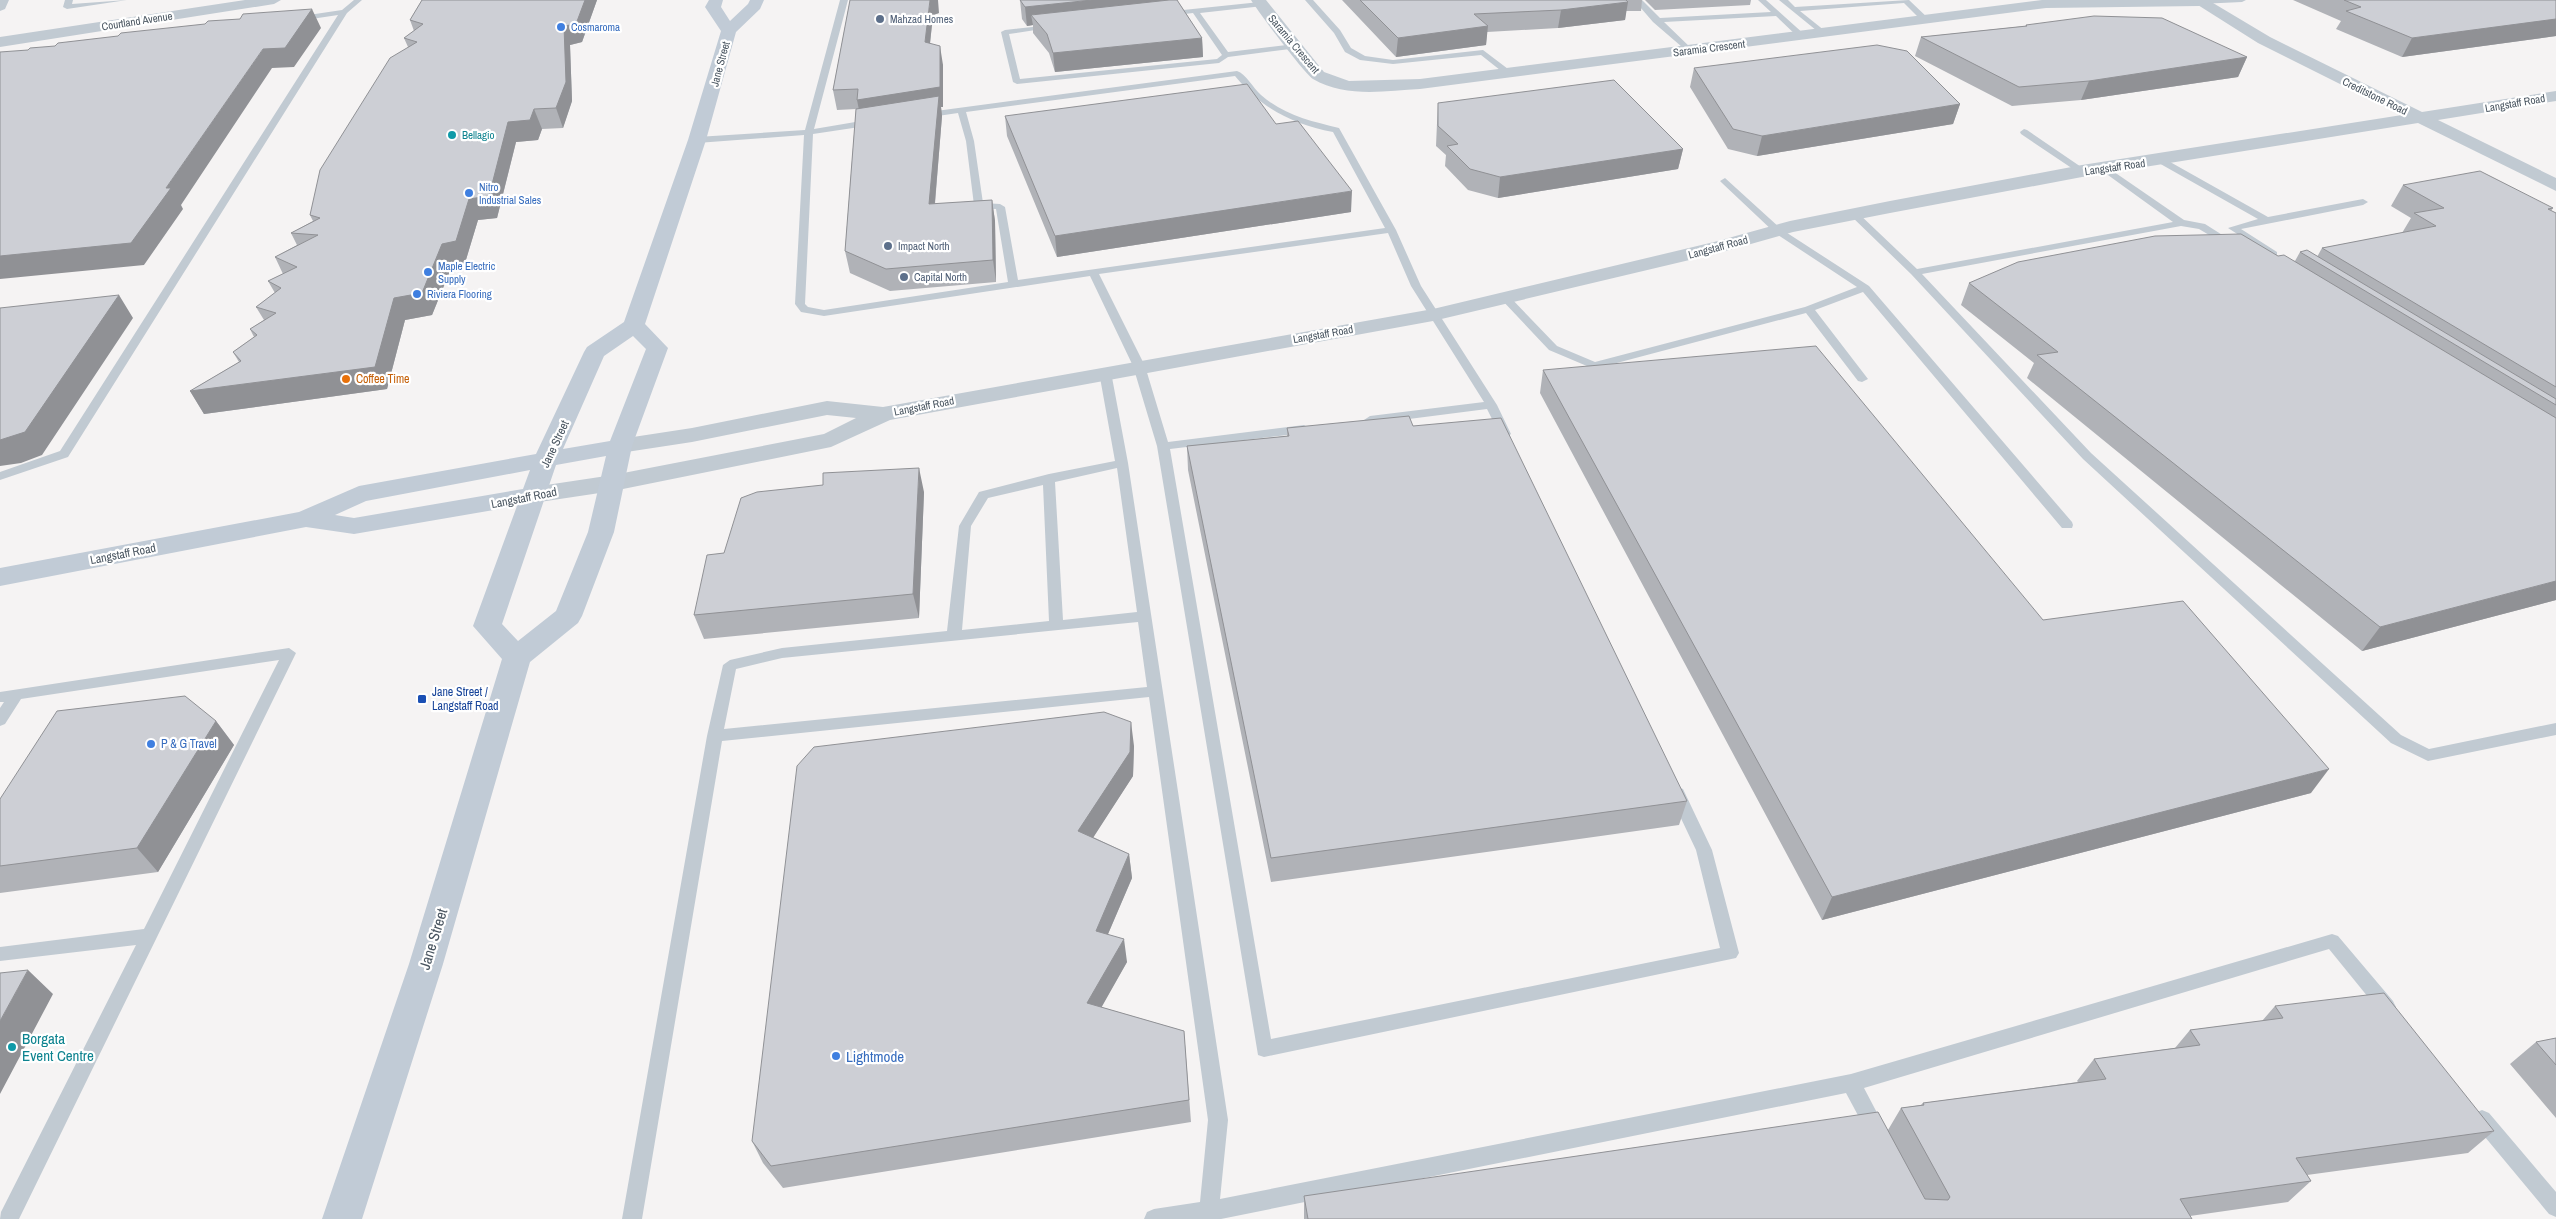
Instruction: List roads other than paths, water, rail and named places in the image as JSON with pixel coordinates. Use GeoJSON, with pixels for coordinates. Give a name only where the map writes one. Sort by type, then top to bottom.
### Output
{"type":"FeatureCollection","features":[{"type":"Feature","properties":{"kind":"main road","name":"Jane Street"},"geometry":{"type":"LineString","coordinates":[[716,0],[713,7],[729,31]]}},
{"type":"Feature","properties":{"kind":"main road","name":"Jane Street"},"geometry":{"type":"LineString","coordinates":[[342,1219],[426,964],[517,657],[487,626],[546,459],[595,352],[634,324],[697,140],[729,31],[755,6],[757,0]]}},
{"type":"Feature","properties":{"kind":"main road"},"geometry":{"type":"LineString","coordinates":[[517,657],[568,616],[601,532],[620,446],[657,348],[634,324]]}},
{"type":"Feature","properties":{"kind":"main road","name":"Langstaff Road"},"geometry":{"type":"LineString","coordinates":[[1,578],[306,519],[359,494],[620,446]]}},
{"type":"Feature","properties":{"kind":"main road","name":"Langstaff Road"},"geometry":{"type":"LineString","coordinates":[[306,519],[354,526],[469,508],[533,495]]}},
{"type":"Feature","properties":{"kind":"street"},"geometry":{"type":"LineString","coordinates":[[0,6],[2,0]]}},
{"type":"Feature","properties":{"kind":"street","name":"Courtland Avenue"},"geometry":{"type":"LineString","coordinates":[[0,42],[274,0]]}},
{"type":"Feature","properties":{"kind":"street","name":"Saramia Crescent"},"geometry":{"type":"LineString","coordinates":[[1259,2],[1318,75],[1347,86],[1369,87],[1420,84],[2046,4],[2198,1]]}},
{"type":"Feature","properties":{"kind":"street","name":"Creditstone Road"},"geometry":{"type":"LineString","coordinates":[[2198,1],[2264,40],[2556,186]]}},
{"type":"Feature","properties":{"kind":"street","name":"Langstaff Road"},"geometry":{"type":"LineString","coordinates":[[533,495],[613,482],[831,440],[883,414],[1138,366],[1434,315],[1854,214],[2082,171],[2556,96]]}},
{"type":"Feature","properties":{"kind":"street","name":"Langstaff Road"},"geometry":{"type":"LineString","coordinates":[[620,446],[692,435],[827,408],[883,414]]}},
{"type":"Feature","properties":{"kind":"lane"},"geometry":{"type":"LineString","coordinates":[[69,0],[67,7],[123,0]]}},
{"type":"Feature","properties":{"kind":"lane"},"geometry":{"type":"LineString","coordinates":[[0,476],[64,454],[344,12],[358,0]]}},
{"type":"Feature","properties":{"kind":"lane"},"geometry":{"type":"LineString","coordinates":[[844,0],[809,132],[800,304],[806,310],[824,313],[1093,272],[1391,230]]}},
{"type":"Feature","properties":{"kind":"lane"},"geometry":{"type":"LineString","coordinates":[[1309,0],[1337,32],[1348,50],[1363,58],[1393,62],[1483,52],[1508,72]]}},
{"type":"Feature","properties":{"kind":"lane"},"geometry":{"type":"LineString","coordinates":[[1638,0],[1689,51]]}},
{"type":"Feature","properties":{"kind":"lane"},"geometry":{"type":"LineString","coordinates":[[1762,0],[1801,36]]}},
{"type":"Feature","properties":{"kind":"lane"},"geometry":{"type":"LineString","coordinates":[[1783,0],[1822,33]]}},
{"type":"Feature","properties":{"kind":"lane"},"geometry":{"type":"LineString","coordinates":[[2198,1],[2242,0]]}},
{"type":"Feature","properties":{"kind":"lane"},"geometry":{"type":"LineString","coordinates":[[1793,9],[1906,1],[1926,20]]}},
{"type":"Feature","properties":{"kind":"lane"},"geometry":{"type":"LineString","coordinates":[[1157,15],[1259,2]]}},
{"type":"Feature","properties":{"kind":"lane"},"geometry":{"type":"LineString","coordinates":[[1195,11],[1226,54]]}},
{"type":"Feature","properties":{"kind":"lane"},"geometry":{"type":"LineString","coordinates":[[285,21],[344,12]]}},
{"type":"Feature","properties":{"kind":"lane"},"geometry":{"type":"LineString","coordinates":[[1656,20],[1778,14]]}},
{"type":"Feature","properties":{"kind":"lane"},"geometry":{"type":"LineString","coordinates":[[1062,25],[1005,32],[1017,82],[1219,61],[1226,54],[1295,46]]}},
{"type":"Feature","properties":{"kind":"lane"},"geometry":{"type":"LineString","coordinates":[[913,116],[1237,73],[1247,87],[1286,117],[1307,125],[1336,130],[1391,230],[1416,286],[1491,405],[1513,450]]}},
{"type":"Feature","properties":{"kind":"lane"},"geometry":{"type":"LineString","coordinates":[[961,109],[970,141],[979,205],[1000,206],[1014,285]]}},
{"type":"Feature","properties":{"kind":"lane"},"geometry":{"type":"LineString","coordinates":[[697,140],[809,132],[885,121]]}},
{"type":"Feature","properties":{"kind":"lane"},"geometry":{"type":"LineString","coordinates":[[2024,132],[2082,171]]}},
{"type":"Feature","properties":{"kind":"lane"},"geometry":{"type":"LineString","coordinates":[[2160,160],[2267,220]]}},
{"type":"Feature","properties":{"kind":"lane"},"geometry":{"type":"LineString","coordinates":[[2104,168],[2181,223]]}},
{"type":"Feature","properties":{"kind":"lane"},"geometry":{"type":"LineString","coordinates":[[1725,181],[1778,231],[1865,288],[2067,525]]}},
{"type":"Feature","properties":{"kind":"lane"},"geometry":{"type":"LineString","coordinates":[[2281,259],[2233,228],[2363,202]]}},
{"type":"Feature","properties":{"kind":"lane"},"geometry":{"type":"LineString","coordinates":[[1854,214],[1915,272],[2087,456],[2396,739],[2428,755],[2556,729]]}},
{"type":"Feature","properties":{"kind":"lane"},"geometry":{"type":"LineString","coordinates":[[1915,272],[2181,223],[2202,226],[2244,252]]}},
{"type":"Feature","properties":{"kind":"lane"},"geometry":{"type":"LineString","coordinates":[[1093,272],[1138,366],[1163,446],[1264,1049],[1730,953],[1704,850],[1670,779]]}},
{"type":"Feature","properties":{"kind":"lane"},"geometry":{"type":"LineString","coordinates":[[1505,298],[1553,348],[1594,366],[1809,309],[1865,288]]}},
{"type":"Feature","properties":{"kind":"lane"},"geometry":{"type":"LineString","coordinates":[[1809,309],[1862,379]]}},
{"type":"Feature","properties":{"kind":"lane"},"geometry":{"type":"LineString","coordinates":[[1105,372],[1122,462],[1146,616],[1218,1120],[1210,1215]]}},
{"type":"Feature","properties":{"kind":"lane"},"geometry":{"type":"LineString","coordinates":[[1356,422],[1491,405]]}},
{"type":"Feature","properties":{"kind":"lane"},"geometry":{"type":"LineString","coordinates":[[1163,446],[1318,427]]}},
{"type":"Feature","properties":{"kind":"lane"},"geometry":{"type":"LineString","coordinates":[[954,636],[965,526],[983,495],[1122,462]]}},
{"type":"Feature","properties":{"kind":"lane"},"geometry":{"type":"LineString","coordinates":[[1049,478],[1056,625]]}},
{"type":"Feature","properties":{"kind":"lane"},"geometry":{"type":"LineString","coordinates":[[632,1219],[715,736],[730,665],[782,653],[1146,616]]}},
{"type":"Feature","properties":{"kind":"lane"},"geometry":{"type":"LineString","coordinates":[[0,697],[289,653],[8,1219]]}},
{"type":"Feature","properties":{"kind":"lane"},"geometry":{"type":"LineString","coordinates":[[715,736],[1156,690]]}},
{"type":"Feature","properties":{"kind":"lane"},"geometry":{"type":"LineString","coordinates":[[0,720],[16,695]]}},
{"type":"Feature","properties":{"kind":"lane"},"geometry":{"type":"LineString","coordinates":[[0,954],[149,936]]}},
{"type":"Feature","properties":{"kind":"lane"},"geometry":{"type":"LineString","coordinates":[[1154,1219],[1210,1215],[1851,1083],[2332,941],[2396,1017]]}},
{"type":"Feature","properties":{"kind":"lane"},"geometry":{"type":"LineString","coordinates":[[1851,1083],[1882,1142]]}},
{"type":"Feature","properties":{"kind":"lane"},"geometry":{"type":"LineString","coordinates":[[2473,1108],[2556,1207]]}},
{"type":"Feature","properties":{"kind":"place","name":"Mahzad Homes"},"geometry":{"type":"Point","coordinates":[880,19]}},
{"type":"Feature","properties":{"kind":"place","name":"Cosmaroma"},"geometry":{"type":"Point","coordinates":[561,27]}},
{"type":"Feature","properties":{"kind":"place","name":"Bellagio"},"geometry":{"type":"Point","coordinates":[452,135]}},
{"type":"Feature","properties":{"kind":"place","name":"Nitro Industrial Sales"},"geometry":{"type":"Point","coordinates":[469,193]}},
{"type":"Feature","properties":{"kind":"place","name":"Impact North"},"geometry":{"type":"Point","coordinates":[888,246]}},
{"type":"Feature","properties":{"kind":"place","name":"Maple Electric Supply"},"geometry":{"type":"Point","coordinates":[428,272]}},
{"type":"Feature","properties":{"kind":"place","name":"Capital North"},"geometry":{"type":"Point","coordinates":[904,277]}},
{"type":"Feature","properties":{"kind":"place","name":"Riviera Flooring"},"geometry":{"type":"Point","coordinates":[417,294]}},
{"type":"Feature","properties":{"kind":"place","name":"Coffee Time"},"geometry":{"type":"Point","coordinates":[346,379]}},
{"type":"Feature","properties":{"kind":"place","name":"Jane Street / Langstaff Road"},"geometry":{"type":"Point","coordinates":[422,699]}},
{"type":"Feature","properties":{"kind":"place","name":"P & G Travel"},"geometry":{"type":"Point","coordinates":[151,744]}},
{"type":"Feature","properties":{"kind":"place","name":"Borgata Event Centre"},"geometry":{"type":"Point","coordinates":[12,1047]}},
{"type":"Feature","properties":{"kind":"place","name":"Lightmode"},"geometry":{"type":"Point","coordinates":[836,1056]}}]}
